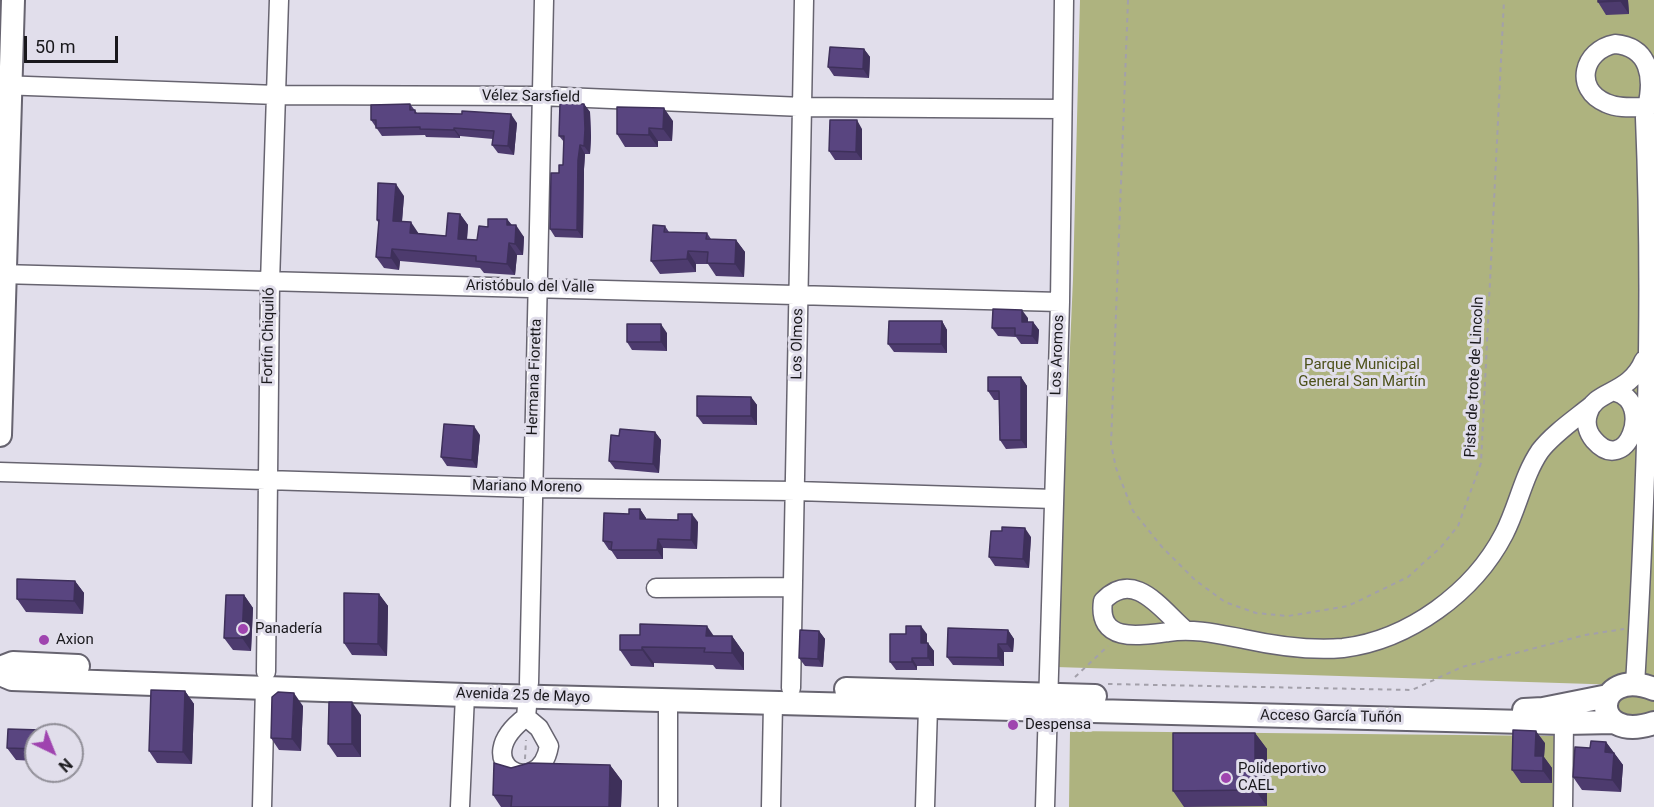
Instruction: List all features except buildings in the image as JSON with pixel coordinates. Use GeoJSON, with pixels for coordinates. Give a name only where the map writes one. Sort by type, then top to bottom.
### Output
{"type":"FeatureCollection","features":[{"type":"Feature","properties":{"kind":"main road"},"geometry":{"type":"LineString","coordinates":[[0,435],[5,85],[13,0]]}},
{"type":"Feature","properties":{"kind":"main road","name":"Avenida 25 de Mayo"},"geometry":{"type":"LineString","coordinates":[[0,668],[13,663],[528,699],[782,695],[1048,702]]}},
{"type":"Feature","properties":{"kind":"main road","name":"Avenida 25 de Mayo"},"geometry":{"type":"LineString","coordinates":[[0,674],[12,679],[265,679],[528,699],[668,700],[782,695],[928,707],[1048,702]]}},
{"type":"Feature","properties":{"kind":"main road","name":"Acceso García Tuñón"},"geometry":{"type":"LineString","coordinates":[[1048,702],[1071,695],[1542,710],[1608,696],[1617,688],[1645,687]]}},
{"type":"Feature","properties":{"kind":"main road"},"geometry":{"type":"LineString","coordinates":[[1608,696],[1605,708],[1614,723]]}},
{"type":"Feature","properties":{"kind":"main road","name":"Acceso García Tuñón"},"geometry":{"type":"LineString","coordinates":[[1048,702],[1564,723],[1654,724]]}},
{"type":"Feature","properties":{"kind":"street","name":"Fortín Chiquiló"},"geometry":{"type":"LineString","coordinates":[[262,807],[270,283],[279,0]]}},
{"type":"Feature","properties":{"kind":"street","name":"Hermana Fioretta"},"geometry":{"type":"LineString","coordinates":[[528,699],[531,488],[544,0]]}},
{"type":"Feature","properties":{"kind":"street","name":"Los Olmos"},"geometry":{"type":"LineString","coordinates":[[771,807],[794,587],[798,297],[804,107],[804,0]]}},
{"type":"Feature","properties":{"kind":"street","name":"Los Aromos"},"geometry":{"type":"LineString","coordinates":[[1045,807],[1060,302],[1064,0]]}},
{"type":"Feature","properties":{"kind":"street","name":"Vélez Sarsfield"},"geometry":{"type":"LineString","coordinates":[[5,85],[277,95],[540,96],[804,107],[1061,109]]}},
{"type":"Feature","properties":{"kind":"street"},"geometry":{"type":"LineString","coordinates":[[1645,687],[1638,629],[1649,223],[1645,118],[1651,104]]}},
{"type":"Feature","properties":{"kind":"street","name":"Aristóbulo del Valle"},"geometry":{"type":"LineString","coordinates":[[2,274],[270,283],[537,287],[798,297],[1060,302]]}},
{"type":"Feature","properties":{"kind":"street"},"geometry":{"type":"LineString","coordinates":[[1616,392],[1638,374],[1647,355]]}},
{"type":"Feature","properties":{"kind":"street"},"geometry":{"type":"LineString","coordinates":[[1184,629],[1142,591],[1128,587],[1111,592],[1103,601],[1102,619],[1109,630],[1121,634],[1152,634],[1184,629],[1312,649],[1345,647],[1375,640],[1429,615],[1477,574],[1505,533],[1527,477],[1541,450],[1606,393],[1616,392],[1634,398],[1640,406],[1654,449]]}},
{"type":"Feature","properties":{"kind":"street"},"geometry":{"type":"LineString","coordinates":[[1591,406],[1587,415],[1590,434],[1602,447],[1611,450],[1629,447],[1642,433],[1645,423]]}},
{"type":"Feature","properties":{"kind":"street","name":"Mariano Moreno"},"geometry":{"type":"LineString","coordinates":[[0,472],[531,488],[796,491],[1054,499]]}},
{"type":"Feature","properties":{"kind":"street"},"geometry":{"type":"LineString","coordinates":[[656,588],[794,587]]}},
{"type":"Feature","properties":{"kind":"street"},"geometry":{"type":"LineString","coordinates":[[460,807],[465,695]]}},
{"type":"Feature","properties":{"kind":"street"},"geometry":{"type":"LineString","coordinates":[[528,699],[549,746],[544,763],[531,773],[525,773],[513,771],[501,756],[507,734],[528,699]]}},
{"type":"Feature","properties":{"kind":"street"},"geometry":{"type":"LineString","coordinates":[[668,700],[668,807]]}},
{"type":"Feature","properties":{"kind":"street"},"geometry":{"type":"LineString","coordinates":[[925,807],[928,707]]}},
{"type":"Feature","properties":{"kind":"street"},"geometry":{"type":"LineString","coordinates":[[1563,807],[1564,723]]}},
{"type":"Feature","properties":{"kind":"path","name":"Pista de trote de Lincoln"},"geometry":{"type":"LineString","coordinates":[[1128,0],[1111,444],[1116,468],[1133,511],[1162,547],[1195,579],[1226,602],[1256,613],[1288,616],[1348,606],[1408,577],[1441,547],[1458,526],[1469,502],[1482,464],[1504,0]]}},
{"type":"Feature","properties":{"kind":"path"},"geometry":{"type":"LineString","coordinates":[[1108,684],[1412,690],[1462,667],[1585,635],[1610,630],[1638,629]]}},
{"type":"Feature","properties":{"kind":"path"},"geometry":{"type":"LineString","coordinates":[[1071,695],[1076,676],[1121,634]]}},
{"type":"Feature","properties":{"kind":"path"},"geometry":{"type":"LineString","coordinates":[[525,773],[528,699]]}},
{"type":"Feature","properties":{"kind":"green space","name":"Parque Municipal General San Martín"},"geometry":{"type":"Polygon","coordinates":[[[1080,0],[1654,0],[1654,686],[1056,667],[1073,279],[1080,0]]]}},
{"type":"Feature","properties":{"kind":"green space"},"geometry":{"type":"Polygon","coordinates":[[[1621,694],[1654,697],[1654,716],[1620,716],[1615,701],[1621,694]]]}},
{"type":"Feature","properties":{"kind":"green space"},"geometry":{"type":"Polygon","coordinates":[[[1070,731],[1555,736],[1554,807],[1069,807],[1070,731]]]}},
{"type":"Feature","properties":{"kind":"place","name":"Panadería"},"geometry":{"type":"Point","coordinates":[243,629]}},
{"type":"Feature","properties":{"kind":"place","name":"Axion"},"geometry":{"type":"Point","coordinates":[44,640]}},
{"type":"Feature","properties":{"kind":"place","name":"Despensa"},"geometry":{"type":"Point","coordinates":[1013,725]}},
{"type":"Feature","properties":{"kind":"place","name":"Polideportivo CAEL"},"geometry":{"type":"Point","coordinates":[1226,778]}}]}
